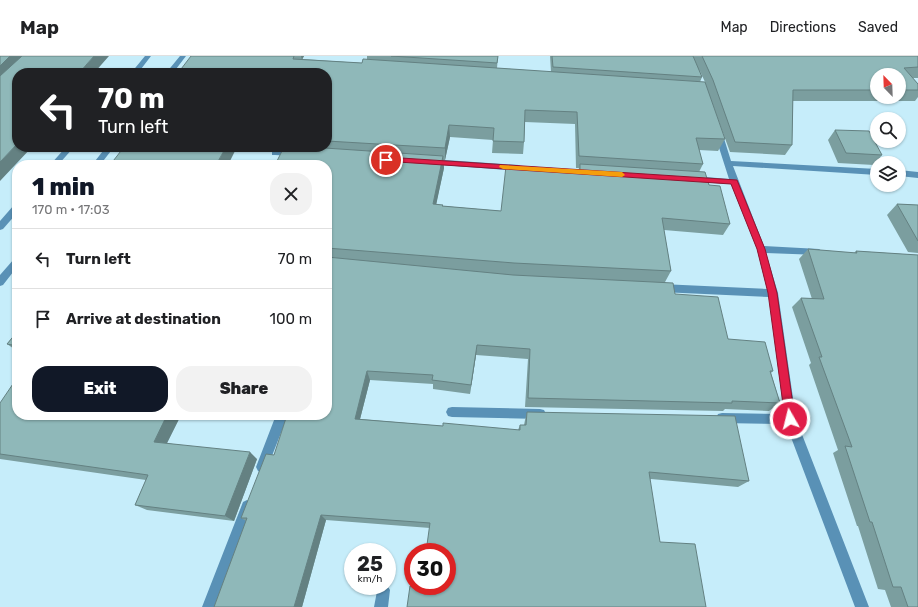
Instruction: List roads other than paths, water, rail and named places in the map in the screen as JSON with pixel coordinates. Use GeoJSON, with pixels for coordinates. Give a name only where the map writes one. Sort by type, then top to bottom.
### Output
{"type":"FeatureCollection","features":[{"type":"Feature","properties":{"kind":"street"},"geometry":{"type":"LineString","coordinates":[[138,68],[148,56]]}},
{"type":"Feature","properties":{"kind":"street"},"geometry":{"type":"LineString","coordinates":[[174,68],[183,56]]}},
{"type":"Feature","properties":{"kind":"street"},"geometry":{"type":"LineString","coordinates":[[716,127],[734,182],[761,249],[772,293],[790,419],[862,607]]}},
{"type":"Feature","properties":{"kind":"street"},"geometry":{"type":"LineString","coordinates":[[58,160],[66,152]]}},
{"type":"Feature","properties":{"kind":"street"},"geometry":{"type":"LineString","coordinates":[[100,160],[106,152]]}},
{"type":"Feature","properties":{"kind":"street"},"geometry":{"type":"LineString","coordinates":[[275,152],[299,154]]}},
{"type":"Feature","properties":{"kind":"street"},"geometry":{"type":"LineString","coordinates":[[426,162],[528,169]]}},
{"type":"Feature","properties":{"kind":"street"},"geometry":{"type":"LineString","coordinates":[[728,163],[870,172]]}},
{"type":"Feature","properties":{"kind":"street"},"geometry":{"type":"LineString","coordinates":[[906,174],[918,175]]}},
{"type":"Feature","properties":{"kind":"street"},"geometry":{"type":"LineString","coordinates":[[687,179],[734,182]]}},
{"type":"Feature","properties":{"kind":"street"},"geometry":{"type":"LineString","coordinates":[[0,227],[12,213]]}},
{"type":"Feature","properties":{"kind":"street"},"geometry":{"type":"LineString","coordinates":[[761,249],[824,252]]}},
{"type":"Feature","properties":{"kind":"street"},"geometry":{"type":"LineString","coordinates":[[0,282],[12,267]]}},
{"type":"Feature","properties":{"kind":"street"},"geometry":{"type":"LineString","coordinates":[[654,287],[772,293]]}},
{"type":"Feature","properties":{"kind":"street"},"geometry":{"type":"LineString","coordinates":[[452,412],[554,414]]}},
{"type":"Feature","properties":{"kind":"street"},"geometry":{"type":"LineString","coordinates":[[711,418],[790,419]]}},
{"type":"Feature","properties":{"kind":"street"},"geometry":{"type":"LineString","coordinates":[[257,480],[280,420]]}},
{"type":"Feature","properties":{"kind":"street"},"geometry":{"type":"LineString","coordinates":[[210,607],[251,495]]}},
{"type":"Feature","properties":{"kind":"street"},"geometry":{"type":"LineString","coordinates":[[381,607],[382,595]]}}]}
